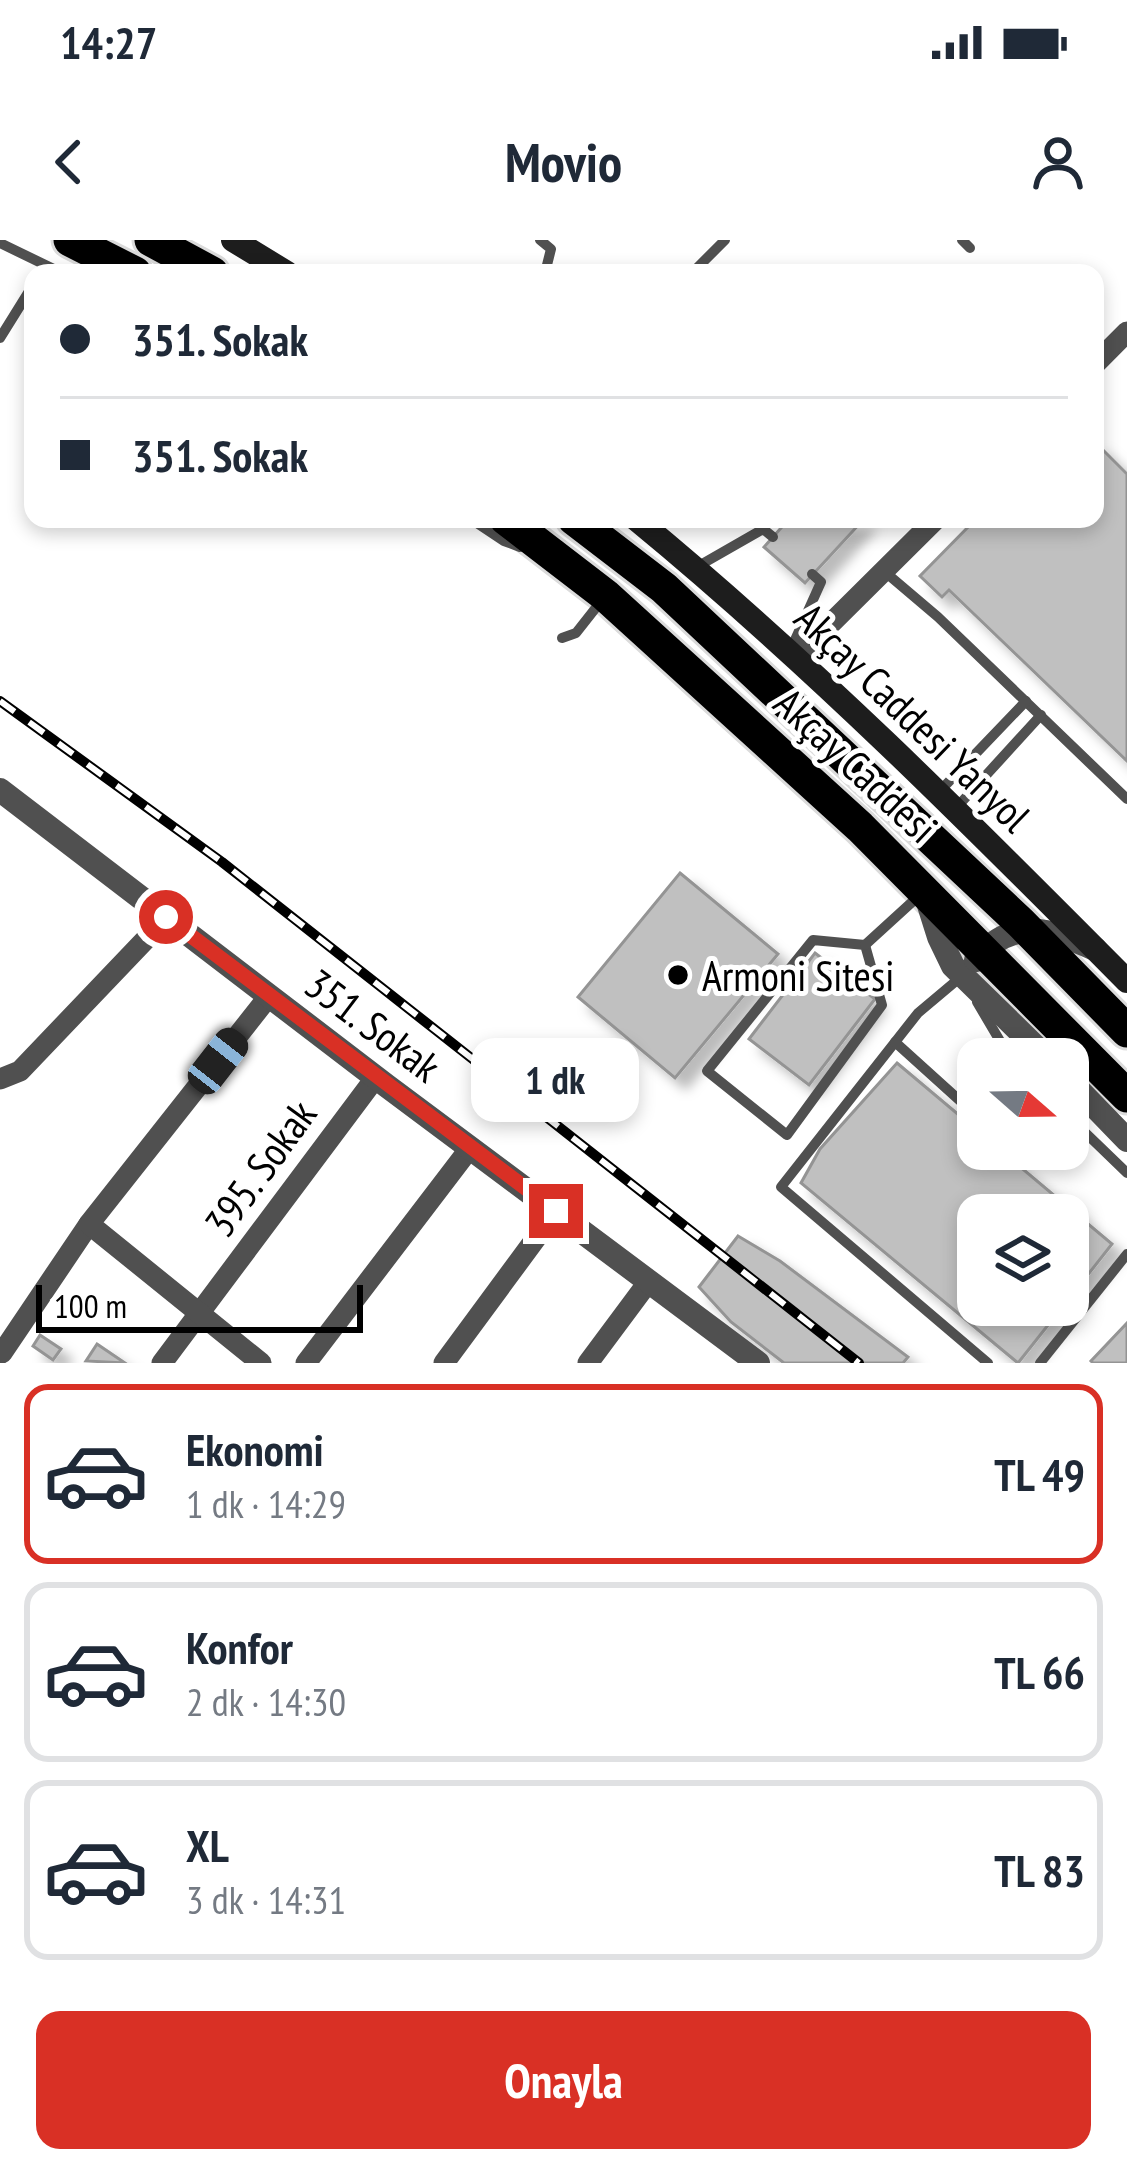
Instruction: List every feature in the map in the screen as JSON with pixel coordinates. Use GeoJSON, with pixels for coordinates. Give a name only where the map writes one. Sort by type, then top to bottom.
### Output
{"type":"FeatureCollection","features":[{"type":"Feature","properties":{"kind":"highway"},"geometry":{"type":"LineString","coordinates":[[70,240],[117,264]]}},
{"type":"Feature","properties":{"kind":"highway"},"geometry":{"type":"LineString","coordinates":[[151,240],[195,264]]}},
{"type":"Feature","properties":{"kind":"highway","name":"Akçay Caddesi"},"geometry":{"type":"LineString","coordinates":[[518,528],[605,595],[860,827],[924,890],[973,963],[1127,1096]]}},
{"type":"Feature","properties":{"kind":"highway","name":"Akçay Caddesi"},"geometry":{"type":"LineString","coordinates":[[586,528],[664,588],[1027,930],[1127,1031]]}},
{"type":"Feature","properties":{"kind":"main road"},"geometry":{"type":"LineString","coordinates":[[232,240],[272,264]]}},
{"type":"Feature","properties":{"kind":"main road","name":"Akçay Caddesi Yanyol"},"geometry":{"type":"LineString","coordinates":[[647,528],[793,654],[1127,981]]}},
{"type":"Feature","properties":{"kind":"street"},"geometry":{"type":"LineString","coordinates":[[1104,355],[1127,332]]}},
{"type":"Feature","properties":{"kind":"street"},"geometry":{"type":"LineString","coordinates":[[793,654],[927,528]]}},
{"type":"Feature","properties":{"kind":"street","name":"351. Sokak"},"geometry":{"type":"LineString","coordinates":[[0,790],[649,1280],[744,1359]]}},
{"type":"Feature","properties":{"kind":"street"},"geometry":{"type":"LineString","coordinates":[[0,1079],[20,1071],[166,917]]}},
{"type":"Feature","properties":{"kind":"street"},"geometry":{"type":"LineString","coordinates":[[1032,1038],[973,963],[995,940],[1027,930],[1052,930],[1095,949]]}},
{"type":"Feature","properties":{"kind":"street"},"geometry":{"type":"LineString","coordinates":[[2,1354],[89,1224],[269,996]]}},
{"type":"Feature","properties":{"kind":"street","name":"395. Sokak"},"geometry":{"type":"LineString","coordinates":[[162,1363],[376,1077]]}},
{"type":"Feature","properties":{"kind":"street"},"geometry":{"type":"LineString","coordinates":[[1089,1101],[1127,1140]]}},
{"type":"Feature","properties":{"kind":"street"},"geometry":{"type":"LineString","coordinates":[[306,1363],[470,1148]]}},
{"type":"Feature","properties":{"kind":"street"},"geometry":{"type":"LineString","coordinates":[[444,1363],[556,1211]]}},
{"type":"Feature","properties":{"kind":"street"},"geometry":{"type":"LineString","coordinates":[[89,1224],[261,1363]]}},
{"type":"Feature","properties":{"kind":"street"},"geometry":{"type":"LineString","coordinates":[[588,1363],[649,1280]]}},
{"type":"Feature","properties":{"kind":"lane"},"geometry":{"type":"LineString","coordinates":[[701,264],[724,240]]}},
{"type":"Feature","properties":{"kind":"lane"},"geometry":{"type":"LineString","coordinates":[[0,243],[35,264]]}},
{"type":"Feature","properties":{"kind":"lane"},"geometry":{"type":"LineString","coordinates":[[0,338],[24,299]]}},
{"type":"Feature","properties":{"kind":"lane"},"geometry":{"type":"LineString","coordinates":[[484,528],[504,541],[565,564]]}},
{"type":"Feature","properties":{"kind":"lane"},"geometry":{"type":"LineString","coordinates":[[695,568],[764,529],[773,537]]}},
{"type":"Feature","properties":{"kind":"lane"},"geometry":{"type":"LineString","coordinates":[[884,571],[938,616],[1127,799]]}},
{"type":"Feature","properties":{"kind":"lane"},"geometry":{"type":"LineString","coordinates":[[793,654],[821,582],[812,574]]}},
{"type":"Feature","properties":{"kind":"lane"},"geometry":{"type":"LineString","coordinates":[[562,638],[576,633],[605,595]]}},
{"type":"Feature","properties":{"kind":"lane"},"geometry":{"type":"LineString","coordinates":[[946,802],[1026,701]]}},
{"type":"Feature","properties":{"kind":"lane"},"geometry":{"type":"LineString","coordinates":[[946,802],[1041,715]]}},
{"type":"Feature","properties":{"kind":"lane"},"geometry":{"type":"LineString","coordinates":[[866,945],[882,1005],[787,1135],[707,1071],[813,940],[866,945],[924,890]]}},
{"type":"Feature","properties":{"kind":"lane"},"geometry":{"type":"LineString","coordinates":[[988,1363],[781,1187],[918,1013],[973,963],[999,1038]]}},
{"type":"Feature","properties":{"kind":"lane"},"geometry":{"type":"LineString","coordinates":[[896,1042],[957,1098]]}},
{"type":"Feature","properties":{"kind":"lane"},"geometry":{"type":"LineString","coordinates":[[1089,1136],[1127,1173]]}},
{"type":"Feature","properties":{"kind":"lane"},"geometry":{"type":"LineString","coordinates":[[1040,1363],[1127,1254]]}},
{"type":"Feature","properties":{"kind":"building"},"geometry":{"type":"Polygon","coordinates":[[[1104,451],[1127,474],[1127,761],[949,590],[942,597],[920,576],[967,528],[1104,528],[1104,451]]]}},
{"type":"Feature","properties":{"kind":"building"},"geometry":{"type":"Polygon","coordinates":[[[781,528],[856,528],[805,583],[764,547],[781,528]]]}},
{"type":"Feature","properties":{"kind":"building","name":"Armoni Sitesi"},"geometry":{"type":"Polygon","coordinates":[[[680,873],[778,954],[675,1078],[578,997],[680,873]]]}},
{"type":"Feature","properties":{"kind":"building"},"geometry":{"type":"Polygon","coordinates":[[[815,953],[875,999],[809,1085],[749,1039],[815,953]]]}},
{"type":"Feature","properties":{"kind":"building"},"geometry":{"type":"Polygon","coordinates":[[[897,1063],[957,1113],[957,1170],[1024,1170],[1053,1194],[957,1194],[957,1312],[801,1183],[820,1149],[897,1063]]]}},
{"type":"Feature","properties":{"kind":"building"},"geometry":{"type":"Polygon","coordinates":[[[1089,1225],[1112,1244],[1089,1273],[1089,1225]]]}},
{"type":"Feature","properties":{"kind":"building"},"geometry":{"type":"Polygon","coordinates":[[[738,1236],[780,1261],[908,1357],[903,1363],[784,1363],[731,1322],[699,1287],[738,1236]]]}},
{"type":"Feature","properties":{"kind":"building"},"geometry":{"type":"Polygon","coordinates":[[[1127,1323],[1127,1363],[1093,1363],[1091,1361],[1127,1323]]]}},
{"type":"Feature","properties":{"kind":"building"},"geometry":{"type":"Polygon","coordinates":[[[973,1326],[1047,1326],[1018,1363],[973,1326]]]}},
{"type":"Feature","properties":{"kind":"building"},"geometry":{"type":"Polygon","coordinates":[[[40,1335],[61,1349],[53,1360],[33,1346],[40,1335]]]}},
{"type":"Feature","properties":{"kind":"building"},"geometry":{"type":"Polygon","coordinates":[[[97,1344],[125,1363],[86,1361],[97,1344]]]}},
{"type":"Feature","properties":{"kind":"railway"},"geometry":{"type":"LineString","coordinates":[[0,701],[222,862],[859,1363]]}},
{"type":"Feature","properties":{"kind":"place","name":"Armoni Sitesi"},"geometry":{"type":"Point","coordinates":[678,975]}},
{"type":"Feature","properties":{"kind":"route"},"geometry":{"type":"LineString","coordinates":[[166,917],[556,1211]]}}]}
